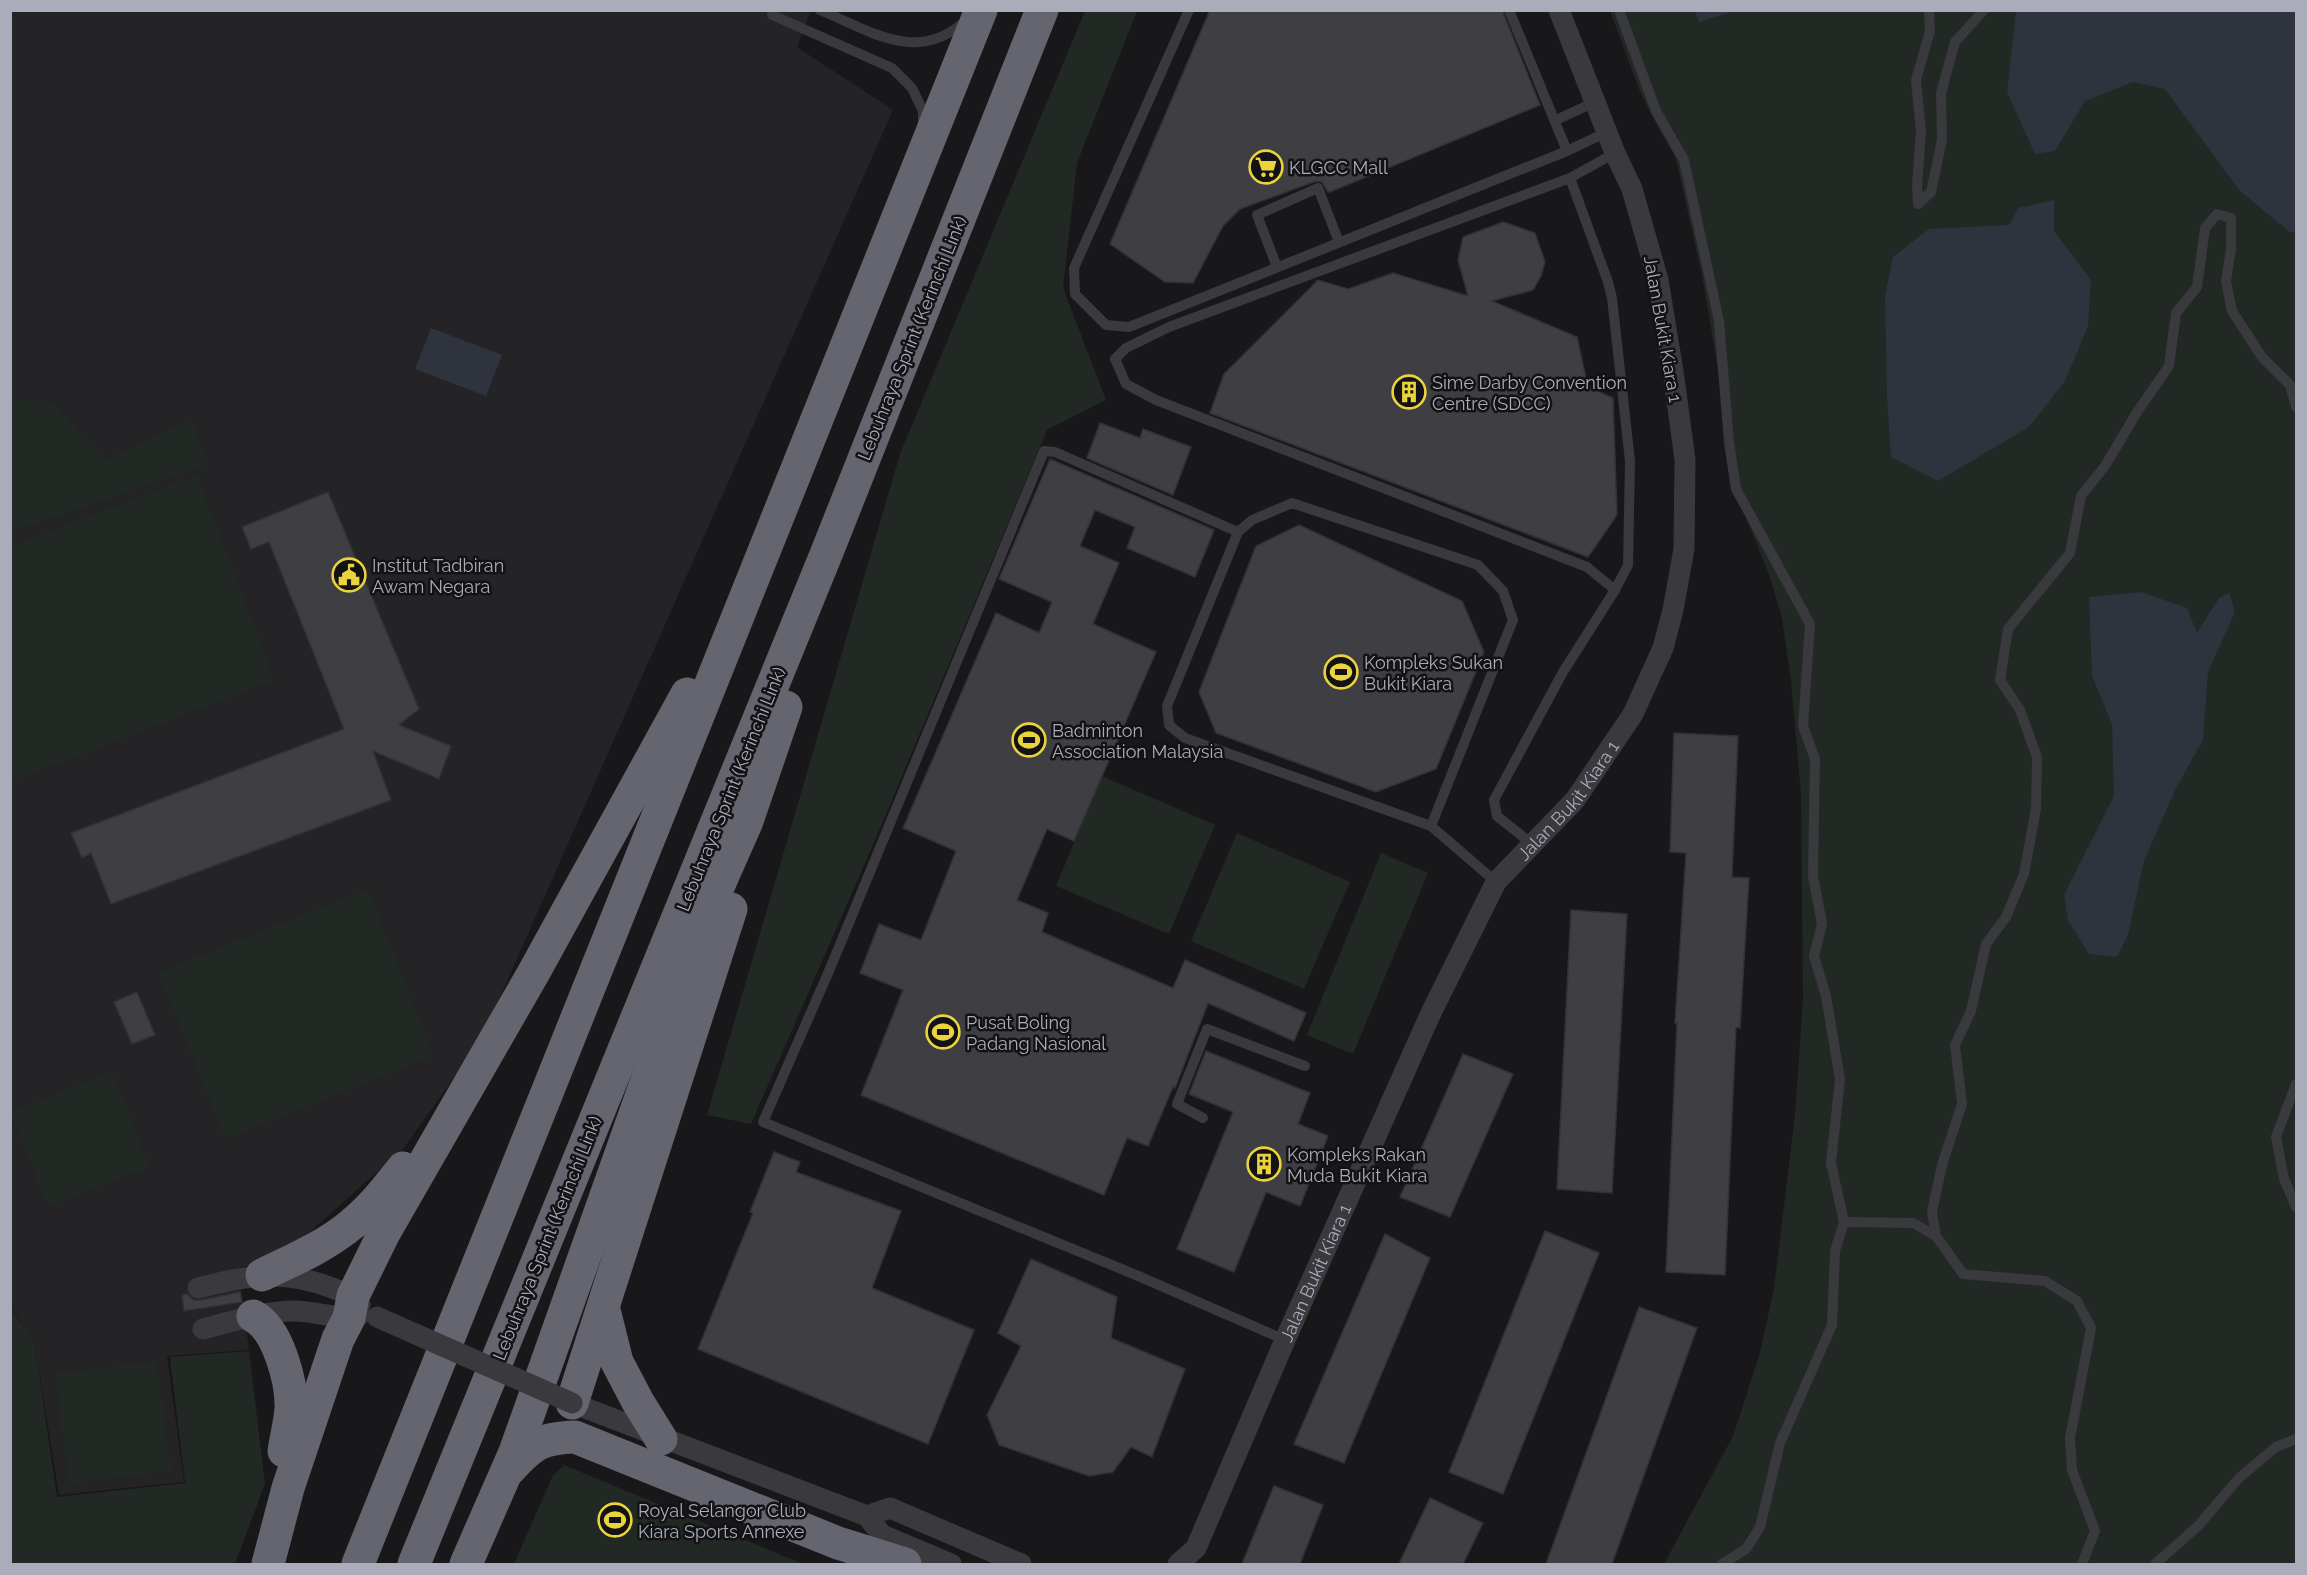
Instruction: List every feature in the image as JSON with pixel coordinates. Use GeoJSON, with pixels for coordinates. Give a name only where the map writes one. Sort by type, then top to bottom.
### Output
{"type":"FeatureCollection","features":[{"type":"Feature","properties":{"kind":"highway"},"geometry":{"type":"LineString","coordinates":[[358,1564],[981,10]]}},
{"type":"Feature","properties":{"kind":"highway","name":"Lebuhraya Sprint (Kerinchi Link)"},"geometry":{"type":"LineString","coordinates":[[414,1564],[827,552],[1042,10]]}},
{"type":"Feature","properties":{"kind":"highway"},"geometry":{"type":"LineString","coordinates":[[466,1564],[515,1452],[706,914],[747,822],[816,617],[827,552]]}},
{"type":"Feature","properties":{"kind":"highway"},"geometry":{"type":"LineString","coordinates":[[268,1564],[288,1488],[338,1339],[361,1311],[384,1233],[534,972],[756,569]]}},
{"type":"Feature","properties":{"kind":"highway"},"geometry":{"type":"LineString","coordinates":[[572,1403],[604,1310],[734,899],[747,822]]}},
{"type":"Feature","properties":{"kind":"highway"},"geometry":{"type":"LineString","coordinates":[[262,1275],[311,1251],[351,1226],[369,1210],[411,1158],[423,1146],[440,1136]]}},
{"type":"Feature","properties":{"kind":"highway"},"geometry":{"type":"LineString","coordinates":[[604,1310],[617,1362],[661,1439]]}},
{"type":"Feature","properties":{"kind":"highway"},"geometry":{"type":"LineString","coordinates":[[253,1316],[261,1320],[269,1332],[285,1368],[291,1409],[282,1467],[288,1488]]}},
{"type":"Feature","properties":{"kind":"highway"},"geometry":{"type":"LineString","coordinates":[[505,1473],[527,1450],[552,1437],[575,1437],[838,1543],[905,1564]]}},
{"type":"Feature","properties":{"kind":"street","name":"Jalan Bukit Kiara 1"},"geometry":{"type":"LineString","coordinates":[[1178,1564],[1198,1556],[1285,1340],[1430,1015],[1496,882],[1575,800],[1633,714],[1663,648],[1673,610],[1684,549],[1684,460],[1673,371],[1658,280],[1632,189],[1594,102],[1559,10]]}},
{"type":"Feature","properties":{"kind":"street"},"geometry":{"type":"LineString","coordinates":[[198,1288],[262,1275],[302,1278],[361,1311],[572,1403],[867,1516],[882,1535],[951,1564]]}},
{"type":"Feature","properties":{"kind":"street"},"geometry":{"type":"LineString","coordinates":[[203,1329],[253,1316],[293,1311],[319,1313],[361,1311]]}},
{"type":"Feature","properties":{"kind":"street"},"geometry":{"type":"LineString","coordinates":[[867,1516],[890,1508],[1021,1564]]}},
{"type":"Feature","properties":{"kind":"lane"},"geometry":{"type":"LineString","coordinates":[[820,10],[880,36],[911,44],[934,41],[958,28],[976,10]]}},
{"type":"Feature","properties":{"kind":"lane"},"geometry":{"type":"LineString","coordinates":[[1189,10],[1074,267],[1075,294],[1106,325],[1129,327],[1567,151],[1607,132]]}},
{"type":"Feature","properties":{"kind":"lane"},"geometry":{"type":"LineString","coordinates":[[1509,10],[1567,151]]}},
{"type":"Feature","properties":{"kind":"lane"},"geometry":{"type":"LineString","coordinates":[[1619,10],[1656,111],[1684,160],[1719,321],[1729,442],[1736,489],[1810,624],[1803,726],[1815,759],[1813,876],[1822,924],[1814,956],[1826,996],[1840,1078],[1831,1163],[1844,1222],[1835,1251],[1832,1325],[1780,1443],[1760,1527],[1746,1549],[1722,1564]]}},
{"type":"Feature","properties":{"kind":"lane"},"geometry":{"type":"LineString","coordinates":[[1929,10],[1930,31],[1916,80],[1921,132],[1918,204],[1931,192],[1942,140],[1941,93],[1955,42],[1984,10]]}},
{"type":"Feature","properties":{"kind":"lane"},"geometry":{"type":"LineString","coordinates":[[772,15],[892,68],[912,88],[923,111],[924,153]]}},
{"type":"Feature","properties":{"kind":"lane"},"geometry":{"type":"LineString","coordinates":[[1556,120],[1594,102]]}},
{"type":"Feature","properties":{"kind":"lane"},"geometry":{"type":"LineString","coordinates":[[1615,153],[1570,178],[1169,327],[1126,348],[1115,359],[1126,384],[1156,400],[1587,567],[1615,590]]}},
{"type":"Feature","properties":{"kind":"lane"},"geometry":{"type":"LineString","coordinates":[[1532,844],[1497,816],[1494,800],[1563,672],[1615,590],[1628,565],[1630,461],[1613,310],[1608,282],[1570,178]]}},
{"type":"Feature","properties":{"kind":"lane"},"geometry":{"type":"LineString","coordinates":[[1277,267],[1257,215],[1318,188],[1339,243]]}},
{"type":"Feature","properties":{"kind":"lane"},"geometry":{"type":"LineString","coordinates":[[1936,1236],[1932,1212],[1942,1165],[1962,1104],[1955,1045],[1971,1011],[1986,944],[2006,916],[2024,874],[2036,809],[2037,757],[2020,710],[2000,680],[2008,629],[2070,553],[2081,496],[2105,466],[2137,412],[2169,366],[2176,314],[2197,287],[2205,228],[2217,214],[2231,219],[2231,249],[2226,281],[2232,311],[2262,357],[2290,385],[2296,407]]}},
{"type":"Feature","properties":{"kind":"lane"},"geometry":{"type":"LineString","coordinates":[[1238,532],[1055,452],[1044,452],[1029,483],[829,971],[763,1122],[1136,1275],[1285,1340]]}},
{"type":"Feature","properties":{"kind":"lane"},"geometry":{"type":"LineString","coordinates":[[1431,826],[1513,620],[1503,591],[1478,565],[1292,503],[1252,520],[1238,532],[1167,706],[1169,725],[1185,738],[1431,826],[1496,882]]}},
{"type":"Feature","properties":{"kind":"lane"},"geometry":{"type":"LineString","coordinates":[[1203,1118],[1177,1104],[1207,1029],[1305,1066]]}},
{"type":"Feature","properties":{"kind":"lane"},"geometry":{"type":"LineString","coordinates":[[2296,1084],[2276,1137],[2284,1179],[2296,1207]]}},
{"type":"Feature","properties":{"kind":"lane"},"geometry":{"type":"LineString","coordinates":[[1844,1222],[1913,1223],[1936,1236],[1963,1274],[2045,1281],[2077,1301],[2091,1328],[2070,1438],[2072,1470],[2095,1531],[2082,1564]]}},
{"type":"Feature","properties":{"kind":"lane"},"geometry":{"type":"LineString","coordinates":[[2155,1564],[2198,1526],[2240,1478],[2276,1447],[2296,1439]]}},
{"type":"Feature","properties":{"kind":"shaded area"},"geometry":{"type":"Polygon","coordinates":[[[1695,10],[1735,10],[1735,11],[1699,22],[1695,10]]]}},
{"type":"Feature","properties":{"kind":"shaded area","name":"Institut Tadbiran Awam Negara"},"geometry":{"type":"Polygon","coordinates":[[[11,11],[811,11],[797,47],[893,110],[481,1040],[403,1149],[303,1238],[262,1263],[238,1268],[249,1350],[167,1356],[184,1482],[59,1495],[34,1339],[11,1309],[11,11]]]}},
{"type":"Feature","properties":{"kind":"shaded area"},"geometry":{"type":"Polygon","coordinates":[[[1085,11],[1137,11],[1077,163],[1063,288],[1106,400],[1047,430],[879,831],[751,1124],[707,1115],[900,454],[1085,11]]]}},
{"type":"Feature","properties":{"kind":"shaded area"},"geometry":{"type":"Polygon","coordinates":[[[1610,11],[2296,11],[2296,1564],[1664,1564],[1733,1436],[1760,1353],[1774,1288],[1795,1115],[1803,999],[1801,795],[1791,680],[1782,618],[1769,574],[1741,506],[1702,275],[1676,159],[1639,89],[1610,11]]]}},
{"type":"Feature","properties":{"kind":"shaded area"},"geometry":{"type":"Polygon","coordinates":[[[2016,11],[2296,11],[2296,231],[2291,233],[2240,191],[2165,89],[2133,82],[2085,101],[2055,151],[2035,154],[2007,92],[2016,11]]]}},
{"type":"Feature","properties":{"kind":"shaded area"},"geometry":{"type":"Polygon","coordinates":[[[2054,200],[2054,231],[2091,280],[2088,326],[2065,381],[2029,427],[1938,481],[1891,457],[1885,296],[1893,257],[1929,229],[2009,225],[2018,208],[2054,200]]]}},
{"type":"Feature","properties":{"kind":"shaded area"},"geometry":{"type":"Polygon","coordinates":[[[431,328],[502,355],[486,396],[415,369],[431,328]]]}},
{"type":"Feature","properties":{"kind":"shaded area"},"geometry":{"type":"Polygon","coordinates":[[[10,399],[51,402],[105,459],[192,420],[209,464],[11,532],[10,399]]]}},
{"type":"Feature","properties":{"kind":"shaded area"},"geometry":{"type":"Polygon","coordinates":[[[197,475],[275,680],[11,782],[11,546],[197,475]]]}},
{"type":"Feature","properties":{"kind":"shaded area","name":"Badminton Association Malaysia"},"geometry":{"type":"Polygon","coordinates":[[[1089,550],[1119,563],[1093,624],[1156,652],[1102,776],[1215,825],[1169,934],[1056,886],[1094,795],[1074,841],[1047,830],[1024,882],[903,828],[996,613],[1039,632],[1061,582],[1089,550]]]}},
{"type":"Feature","properties":{"kind":"shaded area"},"geometry":{"type":"Polygon","coordinates":[[[2141,592],[2187,608],[2197,633],[2219,598],[2229,593],[2235,612],[2208,672],[2203,740],[2176,788],[2144,861],[2128,935],[2117,957],[2089,954],[2068,920],[2064,895],[2114,796],[2112,724],[2092,676],[2089,597],[2141,592]]]}},
{"type":"Feature","properties":{"kind":"shaded area"},"geometry":{"type":"Polygon","coordinates":[[[1237,833],[1350,882],[1304,989],[1191,941],[1237,833]]]}},
{"type":"Feature","properties":{"kind":"shaded area"},"geometry":{"type":"Polygon","coordinates":[[[1381,853],[1428,873],[1353,1054],[1307,1035],[1381,853]]]}},
{"type":"Feature","properties":{"kind":"shaded area"},"geometry":{"type":"Polygon","coordinates":[[[368,889],[434,1056],[225,1139],[158,972],[368,889]]]}},
{"type":"Feature","properties":{"kind":"shaded area"},"geometry":{"type":"Polygon","coordinates":[[[112,1071],[150,1167],[48,1207],[11,1112],[112,1071]]]}},
{"type":"Feature","properties":{"kind":"shaded area"},"geometry":{"type":"Polygon","coordinates":[[[10,1309],[34,1339],[57,1497],[185,1483],[170,1357],[249,1351],[265,1484],[235,1564],[11,1564],[10,1309]]]}},
{"type":"Feature","properties":{"kind":"shaded area"},"geometry":{"type":"Polygon","coordinates":[[[157,1361],[171,1471],[69,1484],[55,1374],[157,1361]]]}},
{"type":"Feature","properties":{"kind":"shaded area","name":"Royal Selangor Club Kiara Sports Annexe"},"geometry":{"type":"Polygon","coordinates":[[[564,1465],[803,1564],[514,1564],[553,1475],[564,1465]]]}},
{"type":"Feature","properties":{"kind":"building","name":"KLGCC Mall"},"geometry":{"type":"Polygon","coordinates":[[[1210,10],[1502,10],[1540,105],[1330,192],[1322,182],[1316,181],[1240,209],[1223,226],[1193,283],[1165,282],[1110,244],[1210,10]]]}},
{"type":"Feature","properties":{"kind":"building","name":"Sime Darby Convention Centre (SDCC)"},"geometry":{"type":"Polygon","coordinates":[[[1503,222],[1535,233],[1545,262],[1541,276],[1533,290],[1492,301],[1577,337],[1588,387],[1613,398],[1617,515],[1588,557],[1210,413],[1224,374],[1318,280],[1348,289],[1393,273],[1468,296],[1458,260],[1463,237],[1503,222]]]}},
{"type":"Feature","properties":{"kind":"building"},"geometry":{"type":"Polygon","coordinates":[[[1100,423],[1140,438],[1143,429],[1191,447],[1173,495],[1087,458],[1100,423]]]}},
{"type":"Feature","properties":{"kind":"building"},"geometry":{"type":"Polygon","coordinates":[[[1050,459],[1214,530],[1195,577],[1127,548],[1135,527],[1095,510],[1080,546],[1119,563],[1093,624],[1156,652],[1074,841],[1047,829],[1017,900],[1048,913],[1042,932],[1173,988],[1185,960],[1306,1013],[1294,1041],[1208,1003],[1175,1088],[1173,1087],[1148,1146],[1127,1138],[1104,1195],[861,1095],[903,990],[860,973],[879,924],[921,940],[956,851],[903,828],[996,613],[1039,633],[1052,602],[999,579],[1050,459]]]}},
{"type":"Feature","properties":{"kind":"building"},"geometry":{"type":"Polygon","coordinates":[[[328,492],[419,709],[399,725],[451,746],[439,779],[373,751],[391,800],[111,904],[91,853],[82,858],[71,833],[344,729],[269,542],[251,549],[242,527],[328,492]]]}},
{"type":"Feature","properties":{"kind":"building","name":"Kompleks Sukan Bukit Kiara"},"geometry":{"type":"Polygon","coordinates":[[[1299,525],[1462,601],[1484,652],[1436,769],[1376,792],[1216,733],[1199,692],[1256,546],[1299,525]]]}},
{"type":"Feature","properties":{"kind":"building"},"geometry":{"type":"Polygon","coordinates":[[[1674,733],[1738,736],[1732,877],[1749,878],[1740,1028],[1736,1027],[1725,1275],[1666,1272],[1677,1023],[1675,1023],[1686,853],[1670,852],[1674,733]]]}},
{"type":"Feature","properties":{"kind":"building"},"geometry":{"type":"Polygon","coordinates":[[[1571,910],[1627,914],[1612,1193],[1557,1189],[1571,910]]]}},
{"type":"Feature","properties":{"kind":"building"},"geometry":{"type":"Polygon","coordinates":[[[137,992],[155,1035],[132,1044],[114,1002],[137,992]]]}},
{"type":"Feature","properties":{"kind":"building","name":"Kompleks Rakan Muda Bukit Kiara"},"geometry":{"type":"Polygon","coordinates":[[[1206,1051],[1310,1093],[1298,1124],[1328,1136],[1300,1206],[1266,1192],[1234,1272],[1177,1249],[1233,1112],[1189,1094],[1206,1051]]]}},
{"type":"Feature","properties":{"kind":"building"},"geometry":{"type":"Polygon","coordinates":[[[1463,1054],[1513,1074],[1450,1217],[1400,1197],[1463,1054]]]}},
{"type":"Feature","properties":{"kind":"building"},"geometry":{"type":"Polygon","coordinates":[[[774,1152],[800,1162],[796,1172],[901,1211],[872,1288],[974,1330],[928,1444],[698,1349],[753,1213],[750,1212],[774,1152]]]}},
{"type":"Feature","properties":{"kind":"building"},"geometry":{"type":"Polygon","coordinates":[[[1545,1231],[1599,1253],[1503,1494],[1449,1472],[1545,1231]]]}},
{"type":"Feature","properties":{"kind":"building"},"geometry":{"type":"Polygon","coordinates":[[[1385,1234],[1430,1258],[1344,1463],[1294,1444],[1385,1234]]]}},
{"type":"Feature","properties":{"kind":"building"},"geometry":{"type":"Polygon","coordinates":[[[1031,1259],[1117,1297],[1111,1338],[1185,1369],[1152,1457],[1131,1447],[1113,1472],[1089,1476],[999,1445],[987,1415],[1021,1346],[998,1333],[1031,1259]]]}},
{"type":"Feature","properties":{"kind":"building"},"geometry":{"type":"Polygon","coordinates":[[[240,1292],[242,1302],[184,1311],[182,1295],[187,1294],[194,1300],[201,1300],[240,1292]]]}},
{"type":"Feature","properties":{"kind":"building"},"geometry":{"type":"Polygon","coordinates":[[[1639,1307],[1697,1328],[1612,1564],[1546,1564],[1639,1307]]]}},
{"type":"Feature","properties":{"kind":"building"},"geometry":{"type":"Polygon","coordinates":[[[1274,1486],[1323,1505],[1300,1564],[1242,1564],[1274,1486]]]}},
{"type":"Feature","properties":{"kind":"building"},"geometry":{"type":"Polygon","coordinates":[[[1430,1498],[1483,1523],[1463,1564],[1399,1564],[1430,1498]]]}},
{"type":"Feature","properties":{"kind":"place","name":"KLGCC Mall"},"geometry":{"type":"Point","coordinates":[1266,167]}},
{"type":"Feature","properties":{"kind":"place","name":"Sime Darby Convention Centre (SDCC)"},"geometry":{"type":"Point","coordinates":[1409,392]}},
{"type":"Feature","properties":{"kind":"place","name":"Institut Tadbiran Awam Negara"},"geometry":{"type":"Point","coordinates":[349,575]}},
{"type":"Feature","properties":{"kind":"place","name":"Kompleks Sukan Bukit Kiara"},"geometry":{"type":"Point","coordinates":[1341,672]}},
{"type":"Feature","properties":{"kind":"place","name":"Badminton Association Malaysia"},"geometry":{"type":"Point","coordinates":[1029,740]}},
{"type":"Feature","properties":{"kind":"place","name":"Pusat Boling Padang Nasional"},"geometry":{"type":"Point","coordinates":[943,1032]}},
{"type":"Feature","properties":{"kind":"place","name":"Kompleks Rakan Muda Bukit Kiara"},"geometry":{"type":"Point","coordinates":[1264,1164]}},
{"type":"Feature","properties":{"kind":"place","name":"Royal Selangor Club Kiara Sports Annexe"},"geometry":{"type":"Point","coordinates":[615,1520]}}]}
